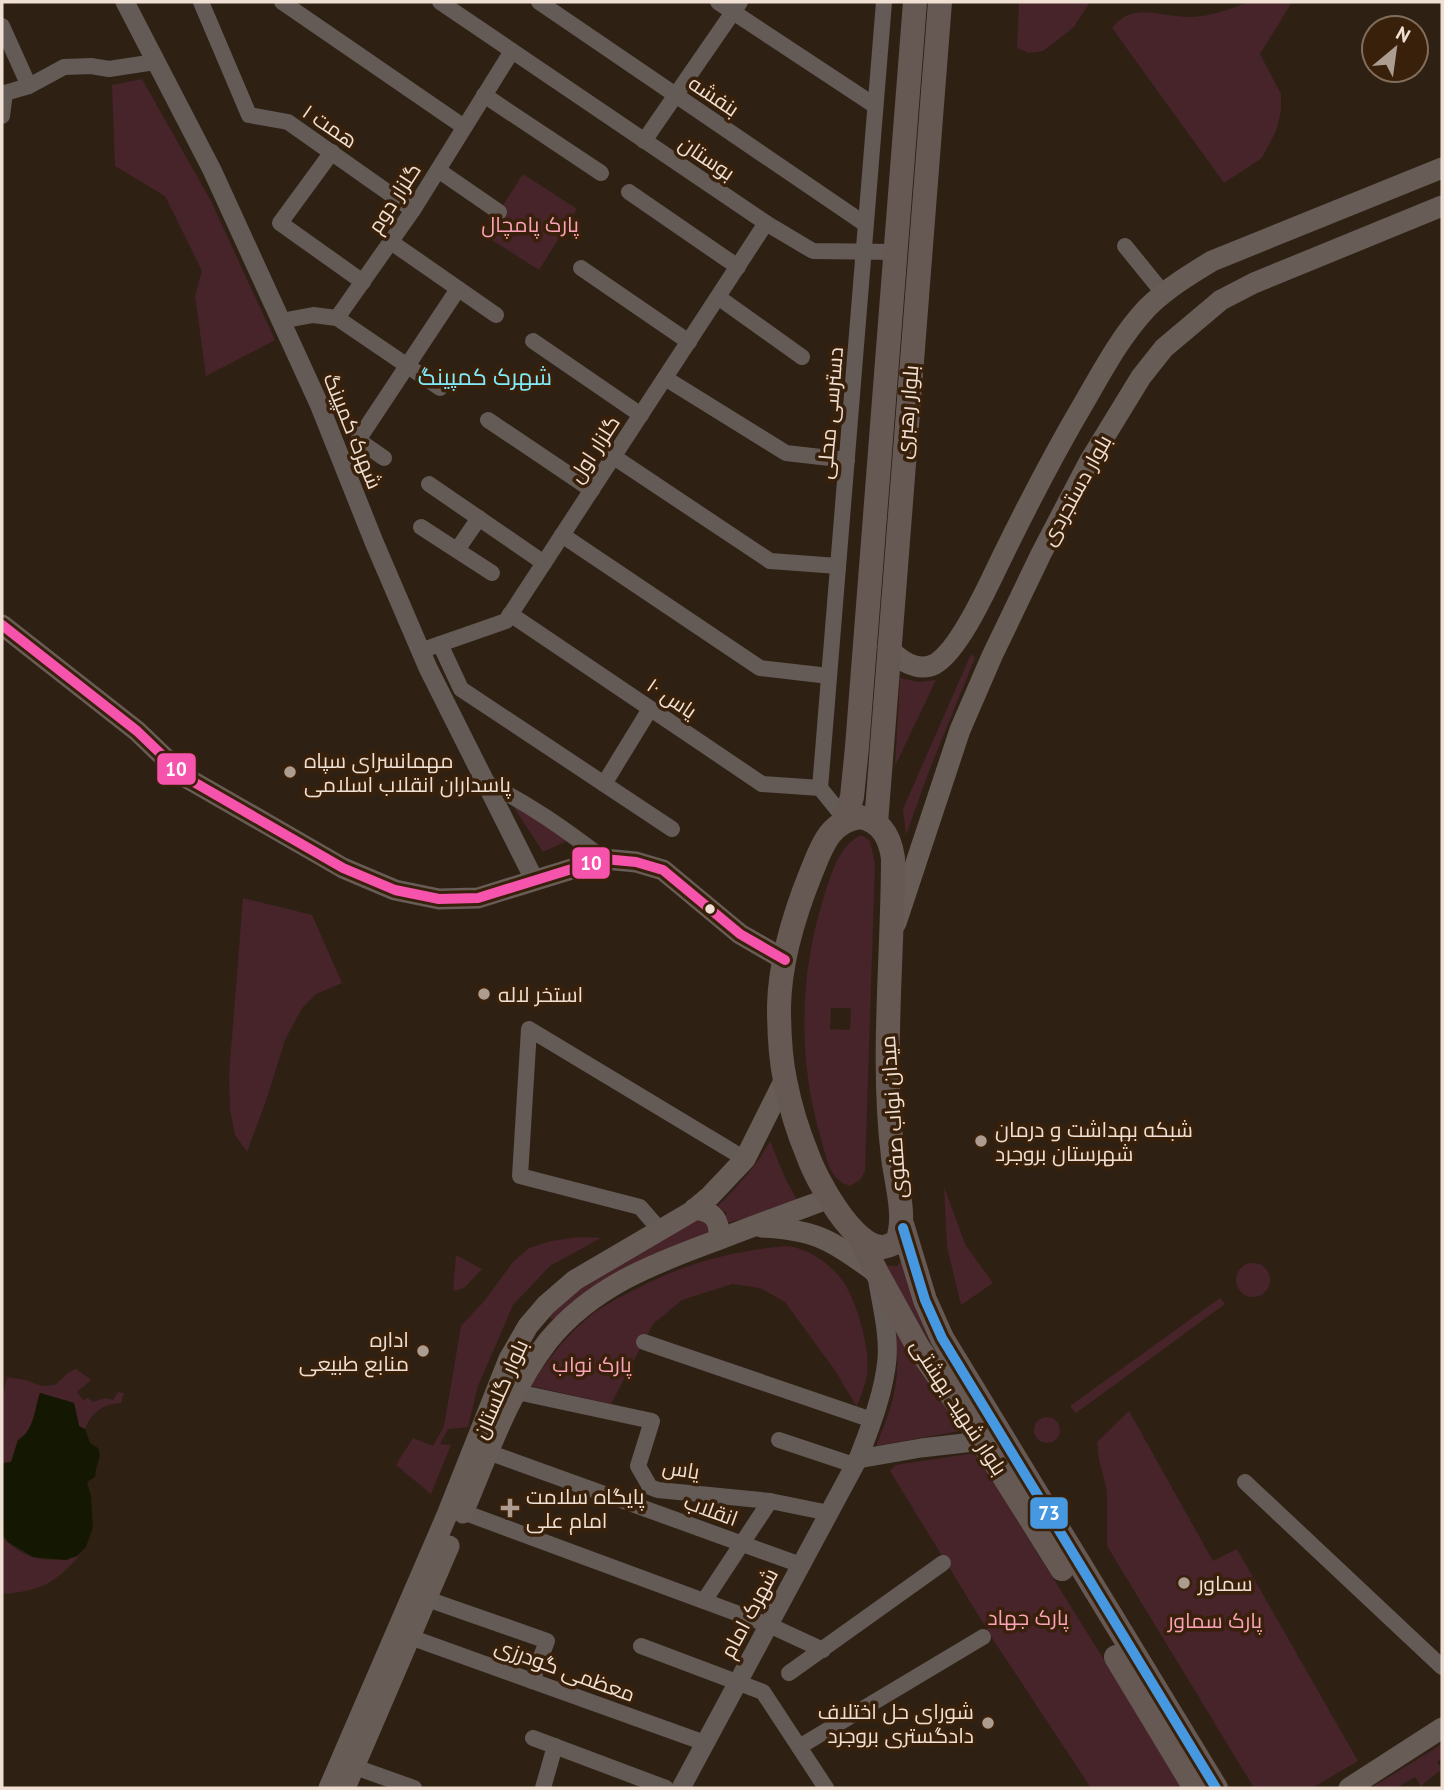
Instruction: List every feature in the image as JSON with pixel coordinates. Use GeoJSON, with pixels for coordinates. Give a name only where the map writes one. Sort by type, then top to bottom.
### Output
{"type":"FeatureCollection","features":[{"type":"Feature","properties":{"kind":"main road","name":"بلوار رهبری"},"geometry":{"type":"LineString","coordinates":[[845,819],[852,797],[857,747],[915,2]]}},
{"type":"Feature","properties":{"kind":"main road","name":"بلوار رهبری"},"geometry":{"type":"LineString","coordinates":[[876,823],[940,2]]}},
{"type":"Feature","properties":{"kind":"main road","name":"بلوار دستجردی"},"geometry":{"type":"LineString","coordinates":[[888,647],[898,659],[921,666],[934,664],[950,648],[972,618],[1041,477],[1119,342],[1164,294],[1212,261],[1442,168]]}},
{"type":"Feature","properties":{"kind":"main road","name":"بلوار دستجردی"},"geometry":{"type":"LineString","coordinates":[[892,935],[960,730],[992,656],[1088,462],[1142,377],[1164,348],[1221,300],[1254,283],[1442,206]]}},
{"type":"Feature","properties":{"kind":"main road"},"geometry":{"type":"LineString","coordinates":[[2,622],[137,731],[185,777],[343,868],[395,890],[439,899],[478,898],[604,859],[636,862],[663,870],[740,934],[785,960]]}},
{"type":"Feature","properties":{"kind":"main road"},"geometry":{"type":"LineString","coordinates":[[860,1238],[830,1198],[809,1160],[799,1133],[785,1079],[779,1014],[785,960],[794,918],[819,854],[832,830],[845,819],[860,817],[876,823]]}},
{"type":"Feature","properties":{"kind":"main road","name":"میدان نواب صفوی"},"geometry":{"type":"LineString","coordinates":[[860,1238],[884,1248],[897,1242],[902,1223],[892,1152],[887,1044],[893,858],[891,844],[876,823]]}},
{"type":"Feature","properties":{"kind":"main road","name":"بلوار گلستان"},"geometry":{"type":"LineString","coordinates":[[329,1788],[447,1515],[509,1359],[528,1326],[543,1308],[575,1280],[694,1209],[745,1159],[785,1079]]}},
{"type":"Feature","properties":{"kind":"main road","name":"بلوار گلستان"},"geometry":{"type":"LineString","coordinates":[[345,1788],[428,1599],[488,1452],[539,1354],[563,1324],[588,1300],[648,1266],[830,1198]]}},
{"type":"Feature","properties":{"kind":"main road"},"geometry":{"type":"LineString","coordinates":[[694,1209],[705,1210],[717,1218],[719,1239]]}},
{"type":"Feature","properties":{"kind":"main road","name":"بلوار شهید بهشتی"},"geometry":{"type":"LineString","coordinates":[[902,1223],[925,1300],[942,1338],[1216,1788]]}},
{"type":"Feature","properties":{"kind":"main road"},"geometry":{"type":"LineString","coordinates":[[752,1227],[786,1228],[819,1236],[877,1273]]}},
{"type":"Feature","properties":{"kind":"main road","name":"بلوار شهید بهشتی"},"geometry":{"type":"LineString","coordinates":[[860,1238],[918,1347],[982,1441],[1195,1788]]}},
{"type":"Feature","properties":{"kind":"main road"},"geometry":{"type":"LineString","coordinates":[[543,1308],[542,1317],[546,1325],[563,1324]]}},
{"type":"Feature","properties":{"kind":"main road"},"geometry":{"type":"LineString","coordinates":[[1349,1788],[1442,1728]]}},
{"type":"Feature","properties":{"kind":"street","name":"شهرک کمپینگ"},"geometry":{"type":"LineString","coordinates":[[125,2],[212,170],[319,404],[420,651],[534,879]]}},
{"type":"Feature","properties":{"kind":"street","name":"همت ۱"},"geometry":{"type":"LineString","coordinates":[[201,2],[248,115],[288,122],[413,210]]}},
{"type":"Feature","properties":{"kind":"street"},"geometry":{"type":"LineString","coordinates":[[282,2],[464,127]]}},
{"type":"Feature","properties":{"kind":"street","name":"بوستان"},"geometry":{"type":"LineString","coordinates":[[440,2],[766,223],[813,251],[895,252]]}},
{"type":"Feature","properties":{"kind":"street","name":"بنفشه"},"geometry":{"type":"LineString","coordinates":[[539,2],[865,224]]}},
{"type":"Feature","properties":{"kind":"street"},"geometry":{"type":"LineString","coordinates":[[719,2],[737,7],[874,105]]}},
{"type":"Feature","properties":{"kind":"street","name":"دسترسی محلی"},"geometry":{"type":"LineString","coordinates":[[820,788],[884,2]]}},
{"type":"Feature","properties":{"kind":"street"},"geometry":{"type":"LineString","coordinates":[[644,141],[737,7]]}},
{"type":"Feature","properties":{"kind":"street"},"geometry":{"type":"LineString","coordinates":[[2,26],[29,86]]}},
{"type":"Feature","properties":{"kind":"street","name":"گلزار دوم"},"geometry":{"type":"LineString","coordinates":[[337,318],[413,210],[512,51]]}},
{"type":"Feature","properties":{"kind":"street"},"geometry":{"type":"LineString","coordinates":[[2,116],[5,93],[29,86],[64,67],[91,66],[109,69],[155,62]]}},
{"type":"Feature","properties":{"kind":"street"},"geometry":{"type":"LineString","coordinates":[[484,95],[601,173]]}},
{"type":"Feature","properties":{"kind":"street"},"geometry":{"type":"LineString","coordinates":[[332,152],[280,223],[363,282]]}},
{"type":"Feature","properties":{"kind":"street"},"geometry":{"type":"LineString","coordinates":[[438,170],[499,212]]}},
{"type":"Feature","properties":{"kind":"street"},"geometry":{"type":"LineString","coordinates":[[629,192],[738,267]]}},
{"type":"Feature","properties":{"kind":"street","name":"گلزار اول"},"geometry":{"type":"LineString","coordinates":[[420,651],[506,621],[766,223]]}},
{"type":"Feature","properties":{"kind":"street"},"geometry":{"type":"LineString","coordinates":[[391,242],[496,315]]}},
{"type":"Feature","properties":{"kind":"street"},"geometry":{"type":"LineString","coordinates":[[1125,246],[1164,294]]}},
{"type":"Feature","properties":{"kind":"street"},"geometry":{"type":"LineString","coordinates":[[581,268],[689,342]]}},
{"type":"Feature","properties":{"kind":"street"},"geometry":{"type":"LineString","coordinates":[[384,458],[358,440],[458,289]]}},
{"type":"Feature","properties":{"kind":"street"},"geometry":{"type":"LineString","coordinates":[[718,297],[802,357]]}},
{"type":"Feature","properties":{"kind":"street"},"geometry":{"type":"LineString","coordinates":[[281,321],[313,314],[337,318],[440,388]]}},
{"type":"Feature","properties":{"kind":"street"},"geometry":{"type":"LineString","coordinates":[[533,341],[641,415]]}},
{"type":"Feature","properties":{"kind":"street"},"geometry":{"type":"LineString","coordinates":[[665,378],[786,453],[847,460]]}},
{"type":"Feature","properties":{"kind":"street"},"geometry":{"type":"LineString","coordinates":[[488,420],[592,490]]}},
{"type":"Feature","properties":{"kind":"street"},"geometry":{"type":"LineString","coordinates":[[614,457],[770,561],[838,566]]}},
{"type":"Feature","properties":{"kind":"street"},"geometry":{"type":"LineString","coordinates":[[429,484],[544,563]]}},
{"type":"Feature","properties":{"kind":"street"},"geometry":{"type":"LineString","coordinates":[[457,550],[479,518]]}},
{"type":"Feature","properties":{"kind":"street"},"geometry":{"type":"LineString","coordinates":[[421,527],[492,573]]}},
{"type":"Feature","properties":{"kind":"street"},"geometry":{"type":"LineString","coordinates":[[562,536],[760,668],[829,676]]}},
{"type":"Feature","properties":{"kind":"street","name":"یاس ۱۰"},"geometry":{"type":"LineString","coordinates":[[510,614],[762,784],[820,788]]}},
{"type":"Feature","properties":{"kind":"street"},"geometry":{"type":"LineString","coordinates":[[440,644],[461,689],[672,829]]}},
{"type":"Feature","properties":{"kind":"street"},"geometry":{"type":"LineString","coordinates":[[604,784],[650,709]]}},
{"type":"Feature","properties":{"kind":"street"},"geometry":{"type":"LineString","coordinates":[[485,782],[540,814],[604,859]]}},
{"type":"Feature","properties":{"kind":"street"},"geometry":{"type":"LineString","coordinates":[[820,788],[845,819]]}},
{"type":"Feature","properties":{"kind":"street"},"geometry":{"type":"LineString","coordinates":[[660,1230],[639,1207],[520,1176],[529,1029],[745,1159]]}},
{"type":"Feature","properties":{"kind":"street","name":"شهرک امام"},"geometry":{"type":"LineString","coordinates":[[681,1787],[856,1462],[872,1420],[887,1358],[877,1273]]}},
{"type":"Feature","properties":{"kind":"street"},"geometry":{"type":"LineString","coordinates":[[644,1342],[872,1420]]}},
{"type":"Feature","properties":{"kind":"street","name":"یاس"},"geometry":{"type":"LineString","coordinates":[[517,1392],[652,1421],[638,1466],[650,1487],[770,1501],[828,1513]]}},
{"type":"Feature","properties":{"kind":"street"},"geometry":{"type":"LineString","coordinates":[[779,1440],[856,1462],[921,1448],[982,1441]]}},
{"type":"Feature","properties":{"kind":"street","name":"انقلاب"},"geometry":{"type":"LineString","coordinates":[[488,1452],[801,1565]]}},
{"type":"Feature","properties":{"kind":"street"},"geometry":{"type":"LineString","coordinates":[[1245,1482],[1442,1667]]}},
{"type":"Feature","properties":{"kind":"street"},"geometry":{"type":"LineString","coordinates":[[704,1601],[770,1501]]}},
{"type":"Feature","properties":{"kind":"street"},"geometry":{"type":"LineString","coordinates":[[463,1512],[769,1625],[822,1650]]}},
{"type":"Feature","properties":{"kind":"street"},"geometry":{"type":"LineString","coordinates":[[789,1673],[943,1563]]}},
{"type":"Feature","properties":{"kind":"street"},"geometry":{"type":"LineString","coordinates":[[428,1599],[547,1641],[532,1681]]}},
{"type":"Feature","properties":{"kind":"street","name":"معظمی گودرزی"},"geometry":{"type":"LineString","coordinates":[[410,1637],[705,1743]]}},
{"type":"Feature","properties":{"kind":"street"},"geometry":{"type":"LineString","coordinates":[[799,1747],[983,1637]]}},
{"type":"Feature","properties":{"kind":"street"},"geometry":{"type":"LineString","coordinates":[[641,1646],[763,1692],[826,1788]]}},
{"type":"Feature","properties":{"kind":"street"},"geometry":{"type":"LineString","coordinates":[[533,1738],[681,1787]]}},
{"type":"Feature","properties":{"kind":"street"},"geometry":{"type":"LineString","coordinates":[[543,1788],[555,1746]]}},
{"type":"Feature","properties":{"kind":"street"},"geometry":{"type":"LineString","coordinates":[[355,1767],[414,1788]]}},
{"type":"Feature","properties":{"kind":"green space"},"geometry":{"type":"Polygon","coordinates":[[[1019,2],[1090,2],[1074,27],[1043,51],[1029,53],[1017,48],[1019,2]]]}},
{"type":"Feature","properties":{"kind":"green space"},"geometry":{"type":"Polygon","coordinates":[[[1249,2],[1292,2],[1260,54],[1281,94],[1281,111],[1276,131],[1262,158],[1224,183],[1112,28],[1120,20],[1139,12],[1192,17],[1221,12],[1249,2]]]}},
{"type":"Feature","properties":{"kind":"green space"},"geometry":{"type":"Polygon","coordinates":[[[142,79],[211,201],[275,340],[206,376],[195,296],[202,271],[165,196],[115,166],[112,85],[142,79]]]}},
{"type":"Feature","properties":{"kind":"green space","name":"پارک پامچال"},"geometry":{"type":"Polygon","coordinates":[[[523,174],[577,209],[539,270],[484,235],[523,174]]]}},
{"type":"Feature","properties":{"kind":"green space"},"geometry":{"type":"Polygon","coordinates":[[[971,654],[975,658],[906,835],[903,809],[971,654]]]}},
{"type":"Feature","properties":{"kind":"green space"},"geometry":{"type":"Polygon","coordinates":[[[900,678],[919,682],[936,680],[895,766],[900,678]]]}},
{"type":"Feature","properties":{"kind":"green space"},"geometry":{"type":"Polygon","coordinates":[[[511,803],[567,841],[543,852],[511,803]]]}},
{"type":"Feature","properties":{"kind":"green space"},"geometry":{"type":"Polygon","coordinates":[[[863,836],[870,841],[875,864],[865,1171],[860,1180],[850,1186],[833,1173],[821,1139],[808,1077],[804,1014],[810,952],[817,921],[834,867],[852,840],[863,836]],[[831,1008],[830,1029],[850,1030],[851,1008],[831,1008]]]}},
{"type":"Feature","properties":{"kind":"green space"},"geometry":{"type":"Polygon","coordinates":[[[243,898],[312,915],[342,983],[316,994],[302,1008],[285,1040],[247,1152],[235,1135],[230,1109],[229,1075],[243,898]]]}},
{"type":"Feature","properties":{"kind":"green space"},"geometry":{"type":"Polygon","coordinates":[[[770,1141],[785,1178],[800,1205],[726,1223],[726,1212],[717,1207],[746,1176],[770,1141]]]}},
{"type":"Feature","properties":{"kind":"green space"},"geometry":{"type":"Polygon","coordinates":[[[944,1187],[966,1246],[993,1283],[961,1305],[947,1247],[944,1187]]]}},
{"type":"Feature","properties":{"kind":"green space"},"geometry":{"type":"Polygon","coordinates":[[[699,1217],[704,1219],[709,1229],[708,1234],[555,1321],[548,1316],[569,1294],[699,1217]]]}},
{"type":"Feature","properties":{"kind":"green space"},"geometry":{"type":"Polygon","coordinates":[[[580,1237],[601,1238],[550,1266],[513,1305],[478,1386],[468,1427],[448,1429],[440,1444],[451,1445],[431,1494],[396,1465],[413,1438],[433,1446],[444,1426],[461,1326],[485,1300],[513,1262],[529,1248],[551,1241],[580,1237]]]}},
{"type":"Feature","properties":{"kind":"green space","name":"پارک نواب"},"geometry":{"type":"Polygon","coordinates":[[[787,1246],[802,1249],[822,1260],[839,1276],[851,1296],[864,1338],[868,1364],[857,1407],[834,1369],[785,1302],[760,1288],[732,1284],[682,1300],[653,1324],[611,1404],[531,1386],[554,1353],[575,1330],[606,1305],[688,1266],[746,1251],[787,1246]]]}},
{"type":"Feature","properties":{"kind":"green space"},"geometry":{"type":"Polygon","coordinates":[[[456,1255],[482,1269],[464,1288],[453,1291],[456,1255]]]}},
{"type":"Feature","properties":{"kind":"green space"},"geometry":{"type":"Polygon","coordinates":[[[903,1259],[965,1402],[885,1265],[897,1266],[903,1259]]]}},
{"type":"Feature","properties":{"kind":"green space"},"geometry":{"type":"Polygon","coordinates":[[[1253,1263],[1265,1268],[1270,1280],[1265,1292],[1253,1297],[1241,1292],[1236,1280],[1241,1268],[1253,1263]]]}},
{"type":"Feature","properties":{"kind":"green space"},"geometry":{"type":"Polygon","coordinates":[[[1220,1298],[1225,1304],[1076,1413],[1070,1406],[1220,1298]]]}},
{"type":"Feature","properties":{"kind":"green space"},"geometry":{"type":"Polygon","coordinates":[[[893,1324],[960,1431],[876,1446],[892,1401],[897,1372],[893,1324]]]}},
{"type":"Feature","properties":{"kind":"green space"},"geometry":{"type":"Polygon","coordinates":[[[76,1369],[91,1380],[77,1392],[83,1400],[113,1400],[118,1392],[124,1393],[121,1403],[98,1410],[85,1429],[79,1426],[74,1403],[40,1393],[33,1420],[18,1440],[11,1464],[2,1463],[2,1408],[7,1377],[42,1386],[55,1385],[76,1369]]]}},
{"type":"Feature","properties":{"kind":"green space","name":"پارک سماور"},"geometry":{"type":"Polygon","coordinates":[[[1129,1411],[1213,1561],[1237,1549],[1358,1761],[1312,1788],[1254,1788],[1107,1546],[1107,1491],[1097,1442],[1129,1411]]]}},
{"type":"Feature","properties":{"kind":"green space"},"geometry":{"type":"Polygon","coordinates":[[[1047,1417],[1056,1421],[1060,1430],[1056,1439],[1047,1443],[1038,1439],[1034,1430],[1038,1421],[1047,1417]]]}},
{"type":"Feature","properties":{"kind":"green space","name":"پارک جهاد"},"geometry":{"type":"Polygon","coordinates":[[[975,1453],[1184,1788],[1091,1788],[996,1644],[890,1471],[895,1465],[975,1453]]]}},
{"type":"Feature","properties":{"kind":"green space"},"geometry":{"type":"Polygon","coordinates":[[[2,1536],[19,1550],[38,1558],[58,1560],[80,1555],[46,1584],[27,1591],[2,1594],[2,1536]]]}},
{"type":"Feature","properties":{"kind":"green space"},"geometry":{"type":"Polygon","coordinates":[[[1442,1744],[1442,1758],[1437,1762],[1442,1769],[1421,1786],[1415,1777],[1396,1788],[1371,1788],[1442,1744]]]}},
{"type":"Feature","properties":{"kind":"shaded area"},"geometry":{"type":"Polygon","coordinates":[[[40,1393],[74,1403],[79,1426],[85,1429],[90,1443],[98,1448],[100,1454],[95,1477],[87,1482],[93,1527],[86,1547],[77,1556],[66,1560],[33,1557],[8,1542],[2,1534],[2,1463],[11,1462],[18,1440],[28,1431],[40,1393]]]}},
{"type":"Feature","properties":{"kind":"transit line","name":"10"},"geometry":{"type":"LineString","coordinates":[[2,625],[137,731],[185,777],[343,868],[395,890],[439,899],[478,898],[604,859],[636,862],[663,870],[740,934],[785,960]]}},
{"type":"Feature","properties":{"kind":"transit line","name":"73"},"geometry":{"type":"LineString","coordinates":[[903,1228],[925,1300],[942,1338],[1216,1788]]}},
{"type":"Feature","properties":{"kind":"place","name":"مهمانسرای سپاه پاسداران انقلاب اسلامی"},"geometry":{"type":"Point","coordinates":[290,772]}},
{"type":"Feature","properties":{"kind":"place","name":"استخر لاله"},"geometry":{"type":"Point","coordinates":[484,994]}},
{"type":"Feature","properties":{"kind":"place","name":"شبکه بهداشت و درمان شهرستان بروجرد"},"geometry":{"type":"Point","coordinates":[981,1141]}},
{"type":"Feature","properties":{"kind":"place","name":"اداره منابع طبیعی"},"geometry":{"type":"Point","coordinates":[423,1351]}},
{"type":"Feature","properties":{"kind":"place","name":"پایگاه سلامت امام علی"},"geometry":{"type":"Point","coordinates":[510,1508]}},
{"type":"Feature","properties":{"kind":"place","name":"سماور"},"geometry":{"type":"Point","coordinates":[1184,1583]}},
{"type":"Feature","properties":{"kind":"place","name":"شورای حل اختلاف دادگستری بروجرد"},"geometry":{"type":"Point","coordinates":[988,1723]}},
{"type":"Feature","properties":{"kind":"district","name":"شهرک کمپینگ"},"geometry":{"type":"Point","coordinates":[485,376]}}]}
